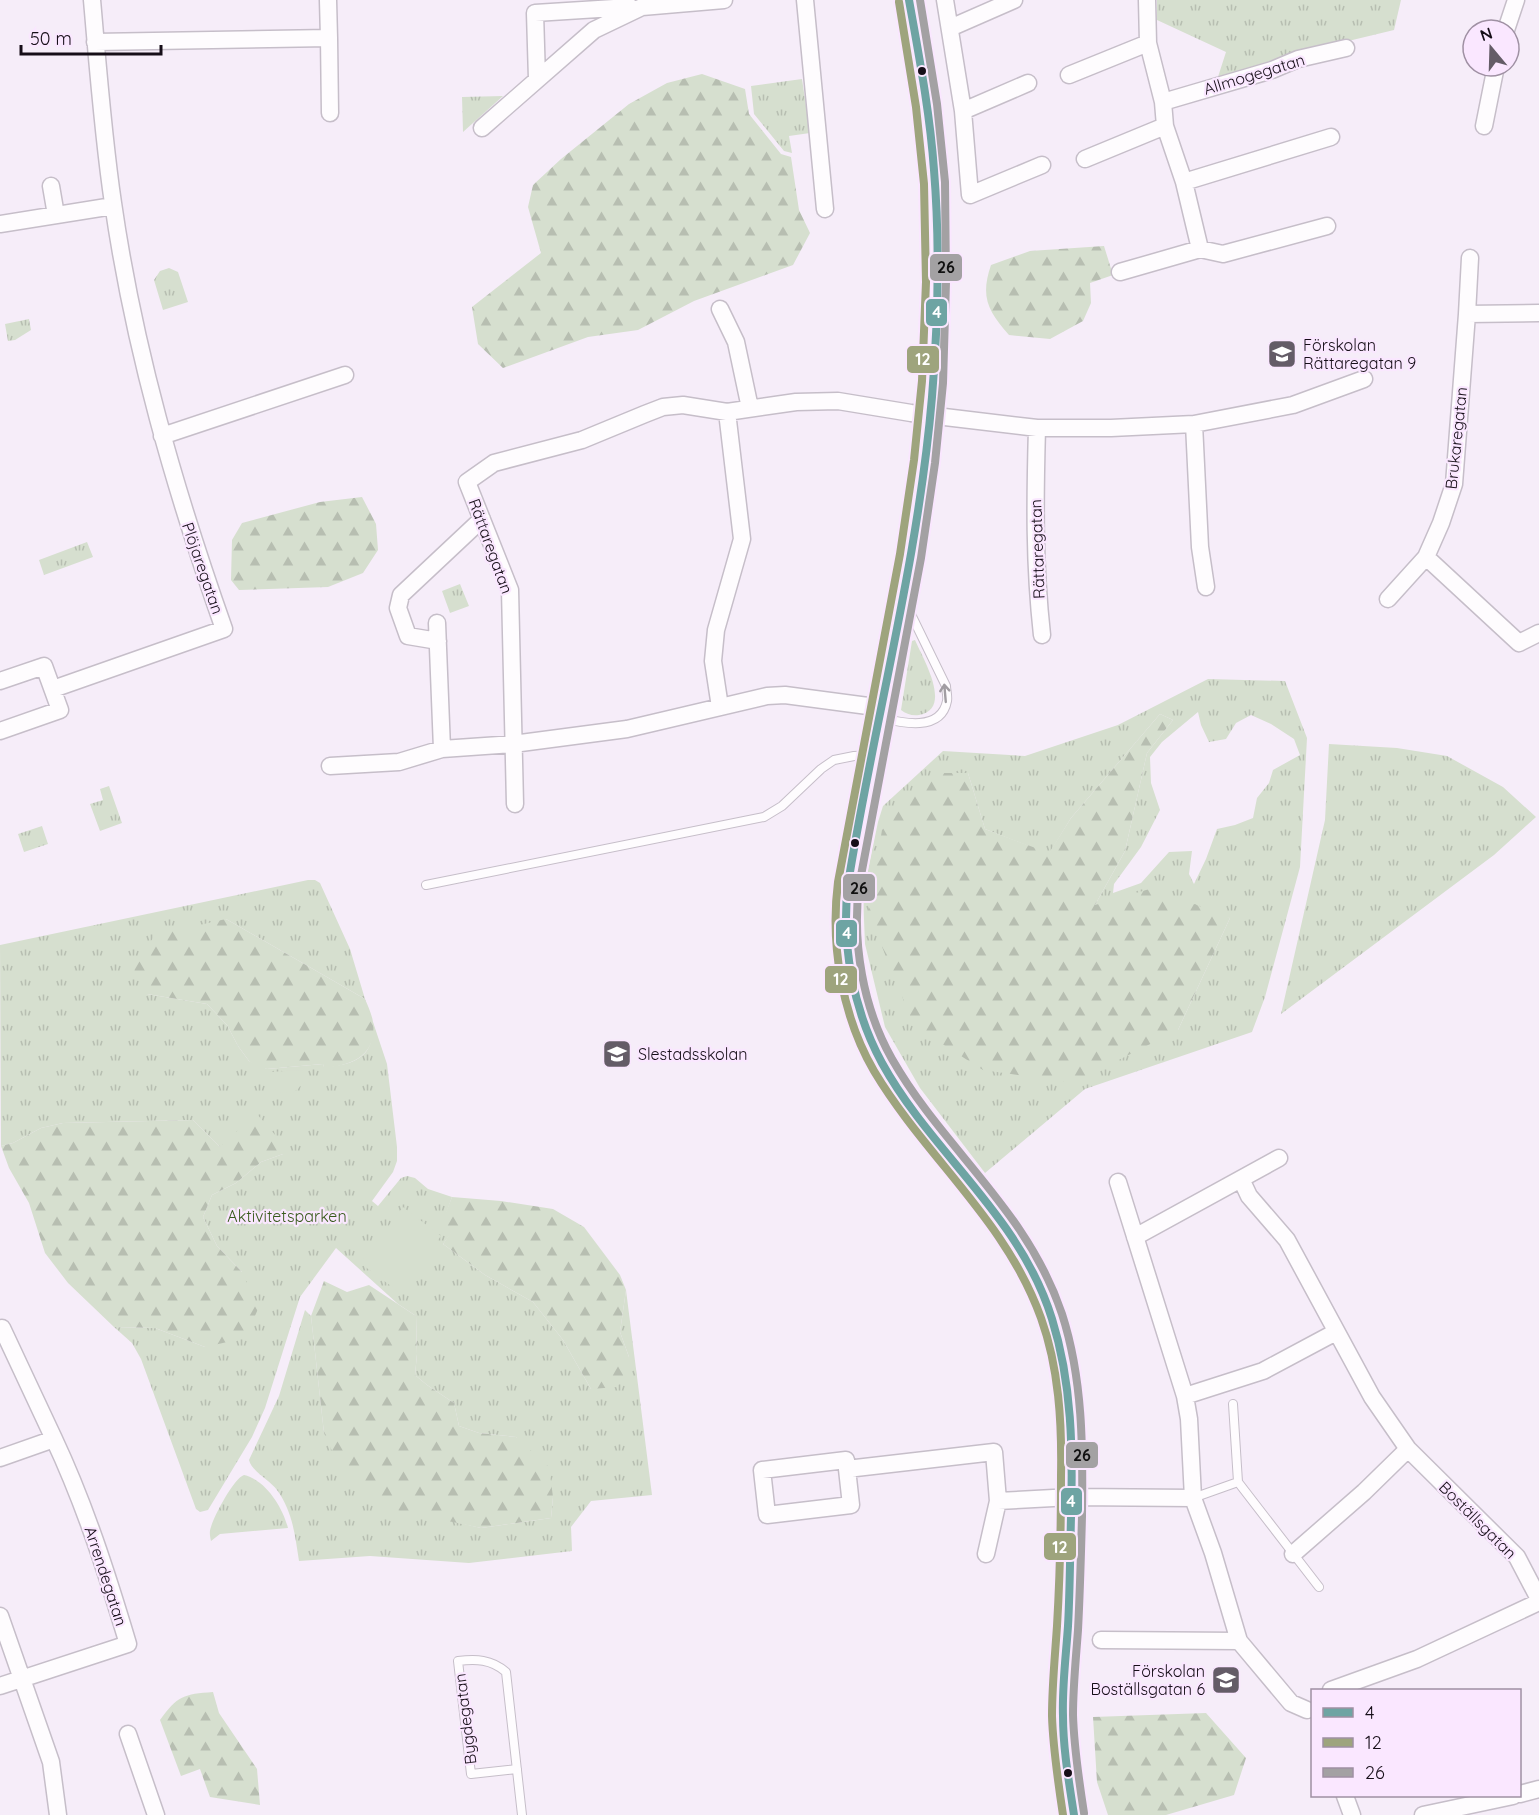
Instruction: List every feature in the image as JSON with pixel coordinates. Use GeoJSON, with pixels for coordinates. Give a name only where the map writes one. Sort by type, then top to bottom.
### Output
{"type":"FeatureCollection","features":[{"type":"Feature","properties":{"kind":"street","name":"Plöjaregatan"},"geometry":{"type":"LineString","coordinates":[[52,689],[224,629],[190,533],[162,436],[133,314],[113,206],[92,0]]}},
{"type":"Feature","properties":{"kind":"street"},"geometry":{"type":"LineString","coordinates":[[328,0],[330,113]]}},
{"type":"Feature","properties":{"kind":"street"},"geometry":{"type":"LineString","coordinates":[[537,79],[535,13],[724,0]]}},
{"type":"Feature","properties":{"kind":"street"},"geometry":{"type":"LineString","coordinates":[[805,0],[825,209]]}},
{"type":"Feature","properties":{"kind":"street"},"geometry":{"type":"LineString","coordinates":[[909,0],[930,123],[934,175],[936,264],[930,414],[903,597],[850,876],[846,916],[849,960],[868,1034],[883,1065],[919,1116],[1002,1220],[1024,1254],[1053,1320],[1069,1387],[1072,1497],[1069,1611],[1063,1710],[1064,1744],[1074,1815]]}},
{"type":"Feature","properties":{"kind":"street"},"geometry":{"type":"LineString","coordinates":[[945,0],[963,111],[970,195],[1042,165]]}},
{"type":"Feature","properties":{"kind":"street"},"geometry":{"type":"LineString","coordinates":[[950,28],[1014,0]]}},
{"type":"Feature","properties":{"kind":"street"},"geometry":{"type":"LineString","coordinates":[[1147,0],[1148,44],[1163,102],[1165,126],[1184,182],[1200,249]]}},
{"type":"Feature","properties":{"kind":"street"},"geometry":{"type":"LineString","coordinates":[[1510,18],[1516,0]]}},
{"type":"Feature","properties":{"kind":"street"},"geometry":{"type":"LineString","coordinates":[[482,128],[594,30],[642,6]]}},
{"type":"Feature","properties":{"kind":"street"},"geometry":{"type":"LineString","coordinates":[[95,42],[329,38]]}},
{"type":"Feature","properties":{"kind":"street"},"geometry":{"type":"LineString","coordinates":[[1069,75],[1148,44]]}},
{"type":"Feature","properties":{"kind":"street","name":"Allmogegatan"},"geometry":{"type":"LineString","coordinates":[[1163,102],[1272,70],[1298,59],[1346,48]]}},
{"type":"Feature","properties":{"kind":"street"},"geometry":{"type":"LineString","coordinates":[[1484,126],[1494,78]]}},
{"type":"Feature","properties":{"kind":"street"},"geometry":{"type":"LineString","coordinates":[[963,111],[1028,83]]}},
{"type":"Feature","properties":{"kind":"street"},"geometry":{"type":"LineString","coordinates":[[1085,159],[1165,126]]}},
{"type":"Feature","properties":{"kind":"street"},"geometry":{"type":"LineString","coordinates":[[1184,182],[1331,137]]}},
{"type":"Feature","properties":{"kind":"street"},"geometry":{"type":"LineString","coordinates":[[51,186],[56,215]]}},
{"type":"Feature","properties":{"kind":"street"},"geometry":{"type":"LineString","coordinates":[[0,224],[113,206]]}},
{"type":"Feature","properties":{"kind":"street"},"geometry":{"type":"LineString","coordinates":[[1119,272],[1200,249],[1223,254],[1327,226]]}},
{"type":"Feature","properties":{"kind":"street","name":"Brukaregatan"},"geometry":{"type":"LineString","coordinates":[[1388,600],[1426,557],[1441,524],[1454,484],[1470,258]]}},
{"type":"Feature","properties":{"kind":"street"},"geometry":{"type":"LineString","coordinates":[[720,309],[736,342],[750,408]]}},
{"type":"Feature","properties":{"kind":"street"},"geometry":{"type":"LineString","coordinates":[[1467,314],[1539,313]]}},
{"type":"Feature","properties":{"kind":"street"},"geometry":{"type":"LineString","coordinates":[[162,436],[345,375]]}},
{"type":"Feature","properties":{"kind":"street","name":"Rättaregatan"},"geometry":{"type":"LineString","coordinates":[[515,804],[510,590],[467,482],[494,463],[582,440],[663,407],[683,405],[727,412],[796,402],[838,401],[1037,428],[1111,428],[1194,424],[1293,405],[1364,379]]}},
{"type":"Feature","properties":{"kind":"street"},"geometry":{"type":"LineString","coordinates":[[720,706],[713,661],[716,630],[742,538],[727,412]]}},
{"type":"Feature","properties":{"kind":"street"},"geometry":{"type":"LineString","coordinates":[[1194,424],[1200,547],[1206,587]]}},
{"type":"Feature","properties":{"kind":"street","name":"Rättaregatan"},"geometry":{"type":"LineString","coordinates":[[1037,428],[1034,507],[1036,569],[1042,635]]}},
{"type":"Feature","properties":{"kind":"street"},"geometry":{"type":"LineString","coordinates":[[438,641],[408,636],[398,608],[401,595],[482,519]]}},
{"type":"Feature","properties":{"kind":"street"},"geometry":{"type":"LineString","coordinates":[[1426,557],[1519,643],[1539,633]]}},
{"type":"Feature","properties":{"kind":"street"},"geometry":{"type":"LineString","coordinates":[[437,622],[442,748]]}},
{"type":"Feature","properties":{"kind":"street"},"geometry":{"type":"LineString","coordinates":[[0,681],[44,666],[60,710],[0,731]]}},
{"type":"Feature","properties":{"kind":"street"},"geometry":{"type":"LineString","coordinates":[[330,766],[399,762],[442,748],[513,744],[627,729],[767,696],[785,695],[882,713]]}},
{"type":"Feature","properties":{"kind":"street"},"geometry":{"type":"LineString","coordinates":[[1135,1237],[1279,1158]]}},
{"type":"Feature","properties":{"kind":"street","name":"Boställsgatan"},"geometry":{"type":"LineString","coordinates":[[1241,1179],[1249,1196],[1287,1240],[1372,1397],[1408,1449],[1517,1557],[1539,1600],[1417,1659],[1334,1689]]}},
{"type":"Feature","properties":{"kind":"street"},"geometry":{"type":"LineString","coordinates":[[1118,1182],[1185,1396],[1189,1419],[1193,1498],[1213,1553],[1239,1641],[1291,1703],[1311,1711]]}},
{"type":"Feature","properties":{"kind":"street","name":"Arrendegatan"},"geometry":{"type":"LineString","coordinates":[[0,1686],[128,1644],[75,1484],[2,1328]]}},
{"type":"Feature","properties":{"kind":"street"},"geometry":{"type":"LineString","coordinates":[[1185,1396],[1263,1371],[1336,1332]]}},
{"type":"Feature","properties":{"kind":"street"},"geometry":{"type":"LineString","coordinates":[[0,1458],[54,1439]]}},
{"type":"Feature","properties":{"kind":"street"},"geometry":{"type":"LineString","coordinates":[[1293,1554],[1364,1492],[1408,1449]]}},
{"type":"Feature","properties":{"kind":"street"},"geometry":{"type":"LineString","coordinates":[[847,1469],[994,1452],[998,1501],[986,1554]]}},
{"type":"Feature","properties":{"kind":"street"},"geometry":{"type":"LineString","coordinates":[[846,1460],[847,1469],[851,1505],[767,1515],[762,1470],[846,1460]]}},
{"type":"Feature","properties":{"kind":"street"},"geometry":{"type":"LineString","coordinates":[[998,1501],[1072,1497],[1193,1498]]}},
{"type":"Feature","properties":{"kind":"street"},"geometry":{"type":"LineString","coordinates":[[0,1616],[51,1762],[58,1815]]}},
{"type":"Feature","properties":{"kind":"street"},"geometry":{"type":"LineString","coordinates":[[1101,1640],[1239,1641]]}},
{"type":"Feature","properties":{"kind":"street"},"geometry":{"type":"LineString","coordinates":[[128,1734],[156,1815]]}},
{"type":"Feature","properties":{"kind":"street"},"geometry":{"type":"LineString","coordinates":[[1521,1794],[1539,1789]]}},
{"type":"Feature","properties":{"kind":"street"},"geometry":{"type":"LineString","coordinates":[[1345,1797],[1352,1815]]}},
{"type":"Feature","properties":{"kind":"street"},"geometry":{"type":"LineString","coordinates":[[1423,1815],[1508,1797]]}},
{"type":"Feature","properties":{"kind":"lane"},"geometry":{"type":"LineString","coordinates":[[882,713],[911,725],[924,723],[940,714],[947,701],[946,686],[903,597]]}},
{"type":"Feature","properties":{"kind":"lane"},"geometry":{"type":"LineString","coordinates":[[426,885],[764,817],[782,806],[821,769],[834,760],[872,755]]}},
{"type":"Feature","properties":{"kind":"lane"},"geometry":{"type":"LineString","coordinates":[[1233,1404],[1238,1482],[1319,1587]]}},
{"type":"Feature","properties":{"kind":"lane"},"geometry":{"type":"LineString","coordinates":[[1193,1498],[1238,1482]]}},
{"type":"Feature","properties":{"kind":"lane","name":"Bygdegatan"},"geometry":{"type":"LineString","coordinates":[[517,1769],[471,1773],[458,1661],[478,1658],[499,1666],[506,1672],[517,1769],[522,1815]]}},
{"type":"Feature","properties":{"kind":"green space"},"geometry":{"type":"Polygon","coordinates":[[[1157,0],[1401,0],[1394,30],[1286,56],[1268,66],[1217,80],[1226,52],[1157,20],[1157,0]]]}},
{"type":"Feature","properties":{"kind":"green space"},"geometry":{"type":"Polygon","coordinates":[[[702,74],[745,89],[749,114],[781,154],[791,157],[799,210],[810,233],[793,265],[694,301],[638,330],[588,337],[503,368],[478,344],[472,307],[541,253],[528,207],[533,185],[561,159],[629,104],[667,83],[702,74]]]}},
{"type":"Feature","properties":{"kind":"green space"},"geometry":{"type":"Polygon","coordinates":[[[802,79],[810,133],[789,136],[792,153],[784,151],[754,114],[751,86],[802,79]]]}},
{"type":"Feature","properties":{"kind":"green space"},"geometry":{"type":"Polygon","coordinates":[[[503,96],[463,132],[462,97],[503,96]]]}},
{"type":"Feature","properties":{"kind":"green space"},"geometry":{"type":"Polygon","coordinates":[[[1104,246],[1113,275],[1090,283],[1091,303],[1083,321],[1050,339],[1009,335],[991,311],[986,286],[991,265],[1030,251],[1104,246]]]}},
{"type":"Feature","properties":{"kind":"green space"},"geometry":{"type":"Polygon","coordinates":[[[169,268],[178,272],[188,302],[163,310],[154,280],[160,271],[169,268]]]}},
{"type":"Feature","properties":{"kind":"green space"},"geometry":{"type":"Polygon","coordinates":[[[29,319],[31,330],[15,340],[8,341],[5,324],[29,319]]]}},
{"type":"Feature","properties":{"kind":"green space"},"geometry":{"type":"Polygon","coordinates":[[[362,497],[376,524],[378,550],[363,573],[328,587],[239,590],[231,580],[232,540],[242,523],[320,502],[362,497]]]}},
{"type":"Feature","properties":{"kind":"green space"},"geometry":{"type":"Polygon","coordinates":[[[87,542],[93,557],[44,575],[39,560],[87,542]]]}},
{"type":"Feature","properties":{"kind":"green space"},"geometry":{"type":"Polygon","coordinates":[[[460,584],[469,606],[450,613],[442,591],[460,584]]]}},
{"type":"Feature","properties":{"kind":"green space"},"geometry":{"type":"Polygon","coordinates":[[[915,640],[929,670],[935,693],[934,703],[929,711],[919,715],[905,713],[901,710],[912,641],[915,640]]]}},
{"type":"Feature","properties":{"kind":"green space"},"geometry":{"type":"Polygon","coordinates":[[[1208,679],[1285,681],[1307,738],[1300,867],[1265,997],[1252,1032],[1085,1089],[985,1173],[920,1088],[885,1027],[865,944],[863,895],[878,822],[883,806],[943,751],[1025,756],[1118,725],[1208,679]],[[1198,712],[1162,742],[1150,757],[1151,783],[1160,810],[1141,847],[1114,884],[1113,893],[1141,883],[1169,852],[1192,851],[1189,874],[1194,884],[1217,829],[1253,818],[1257,798],[1269,783],[1273,770],[1300,755],[1294,739],[1271,724],[1251,715],[1236,723],[1226,739],[1209,742],[1198,712]],[[1160,714],[1071,818],[1049,854],[985,829],[968,773],[882,830],[1178,1030],[1230,918],[1095,905],[1125,851],[1147,753],[1173,720],[1160,714]]]}},
{"type":"Feature","properties":{"kind":"green space"},"geometry":{"type":"Polygon","coordinates":[[[1160,714],[1173,720],[1147,753],[1125,851],[1095,905],[1153,888],[1230,918],[1178,1030],[1073,1083],[983,1070],[914,1026],[868,912],[882,830],[932,773],[968,773],[985,829],[1049,853],[1071,818],[1160,714]]]}},
{"type":"Feature","properties":{"kind":"green space"},"geometry":{"type":"Polygon","coordinates":[[[1329,744],[1397,748],[1447,756],[1503,787],[1536,817],[1494,855],[1281,1014],[1325,820],[1329,744]]]}},
{"type":"Feature","properties":{"kind":"green space"},"geometry":{"type":"Polygon","coordinates":[[[109,786],[122,823],[100,831],[90,804],[103,800],[100,789],[109,786]]]}},
{"type":"Feature","properties":{"kind":"green space"},"geometry":{"type":"Polygon","coordinates":[[[42,826],[48,844],[24,852],[18,834],[42,826]]]}},
{"type":"Feature","properties":{"kind":"green space","name":"Aktivitetsparken"},"geometry":{"type":"Polygon","coordinates":[[[308,880],[320,883],[350,949],[365,999],[226,919],[147,994],[207,1004],[227,1025],[249,1061],[267,1069],[323,1064],[324,1067],[352,1062],[368,1049],[373,1022],[387,1064],[397,1161],[393,1172],[372,1201],[378,1206],[401,1178],[407,1176],[415,1178],[428,1189],[452,1197],[443,1222],[453,1231],[443,1244],[485,1275],[533,1302],[563,1340],[591,1389],[629,1357],[620,1332],[626,1290],[652,1495],[591,1501],[571,1527],[572,1551],[469,1563],[370,1556],[299,1561],[293,1524],[287,1507],[277,1490],[254,1468],[249,1460],[279,1396],[305,1310],[311,1316],[324,1433],[439,1518],[481,1528],[551,1518],[553,1497],[516,1437],[479,1433],[459,1426],[454,1403],[415,1375],[416,1316],[398,1304],[336,1248],[300,1297],[265,1408],[252,1437],[208,1510],[200,1512],[196,1509],[141,1359],[132,1343],[114,1327],[155,1328],[205,1347],[242,1272],[217,1246],[203,1217],[212,1195],[236,1183],[261,1162],[283,1154],[220,1147],[193,1120],[63,1123],[41,1128],[13,1143],[1,1146],[0,945],[308,880]]]}},
{"type":"Feature","properties":{"kind":"green space"},"geometry":{"type":"Polygon","coordinates":[[[226,919],[365,999],[373,1022],[373,1034],[367,1051],[353,1061],[334,1067],[324,1068],[323,1064],[267,1069],[249,1061],[227,1025],[207,1004],[147,994],[133,968],[155,935],[226,919]]]}},
{"type":"Feature","properties":{"kind":"green space"},"geometry":{"type":"Polygon","coordinates":[[[302,1070],[302,1084],[292,1093],[278,1092],[271,1085],[269,1072],[302,1070]]]}},
{"type":"Feature","properties":{"kind":"green space"},"geometry":{"type":"Polygon","coordinates":[[[256,1113],[283,1144],[283,1154],[261,1162],[236,1183],[212,1195],[203,1217],[217,1246],[242,1272],[258,1309],[245,1338],[205,1347],[155,1328],[114,1327],[68,1283],[45,1253],[29,1203],[9,1168],[1,1146],[13,1143],[41,1128],[63,1123],[193,1120],[220,1147],[256,1113]]]}},
{"type":"Feature","properties":{"kind":"green space"},"geometry":{"type":"Polygon","coordinates":[[[452,1197],[501,1201],[553,1209],[584,1227],[620,1275],[626,1290],[620,1332],[629,1357],[628,1368],[617,1387],[591,1389],[563,1340],[533,1302],[485,1275],[443,1244],[452,1231],[442,1222],[452,1197]]]}},
{"type":"Feature","properties":{"kind":"green space"},"geometry":{"type":"Polygon","coordinates":[[[403,1207],[441,1236],[399,1292],[360,1263],[403,1207]]]}},
{"type":"Feature","properties":{"kind":"green space"},"geometry":{"type":"Polygon","coordinates":[[[324,1281],[347,1292],[369,1285],[416,1316],[415,1375],[454,1403],[459,1426],[479,1433],[516,1437],[549,1467],[553,1497],[551,1518],[481,1528],[396,1510],[345,1480],[324,1433],[311,1316],[324,1281]]]}},
{"type":"Feature","properties":{"kind":"green space"},"geometry":{"type":"Polygon","coordinates":[[[244,1475],[259,1483],[272,1496],[288,1528],[220,1534],[211,1541],[210,1531],[216,1515],[230,1490],[244,1475]]]}},
{"type":"Feature","properties":{"kind":"green space"},"geometry":{"type":"Polygon","coordinates":[[[213,1692],[219,1713],[257,1769],[260,1805],[210,1797],[200,1769],[181,1776],[160,1720],[171,1706],[182,1698],[188,1695],[213,1692]]]}},
{"type":"Feature","properties":{"kind":"green space"},"geometry":{"type":"Polygon","coordinates":[[[1206,1713],[1246,1758],[1234,1795],[1166,1815],[1108,1815],[1097,1782],[1093,1717],[1206,1713]]]}},
{"type":"Feature","properties":{"kind":"transit line","name":"4"},"geometry":{"type":"LineString","coordinates":[[909,0],[927,106],[936,198],[938,255],[934,369],[917,520],[848,884],[846,907],[848,953],[863,1021],[882,1063],[902,1096],[974,1186],[1019,1248],[1038,1282],[1059,1343],[1067,1392],[1071,1442],[1072,1492],[1063,1728],[1074,1815]]}},
{"type":"Feature","properties":{"kind":"transit line","name":"26"},"geometry":{"type":"LineString","coordinates":[[920,0],[937,104],[945,182],[946,282],[943,383],[935,463],[921,558],[859,886],[857,930],[867,997],[892,1059],[913,1092],[1007,1211],[1028,1243],[1047,1277],[1069,1339],[1078,1389],[1082,1439],[1081,1559],[1073,1715],[1084,1813]]}},
{"type":"Feature","properties":{"kind":"transit line","name":"12"},"geometry":{"type":"LineString","coordinates":[[899,2],[916,107],[924,184],[926,282],[922,381],[914,460],[900,554],[838,882],[837,955],[846,1004],[863,1050],[874,1071],[917,1133],[964,1190],[1007,1250],[1026,1283],[1041,1318],[1052,1356],[1061,1436],[1060,1570],[1052,1716],[1063,1815]]}},
{"type":"Feature","properties":{"kind":"place","name":"Förskolan Rättaregatan 9"},"geometry":{"type":"Point","coordinates":[1282,354]}},
{"type":"Feature","properties":{"kind":"place","name":"Slestadsskolan"},"geometry":{"type":"Point","coordinates":[617,1054]}},
{"type":"Feature","properties":{"kind":"place","name":"Förskolan Boställsgatan 6"},"geometry":{"type":"Point","coordinates":[1226,1680]}}]}
